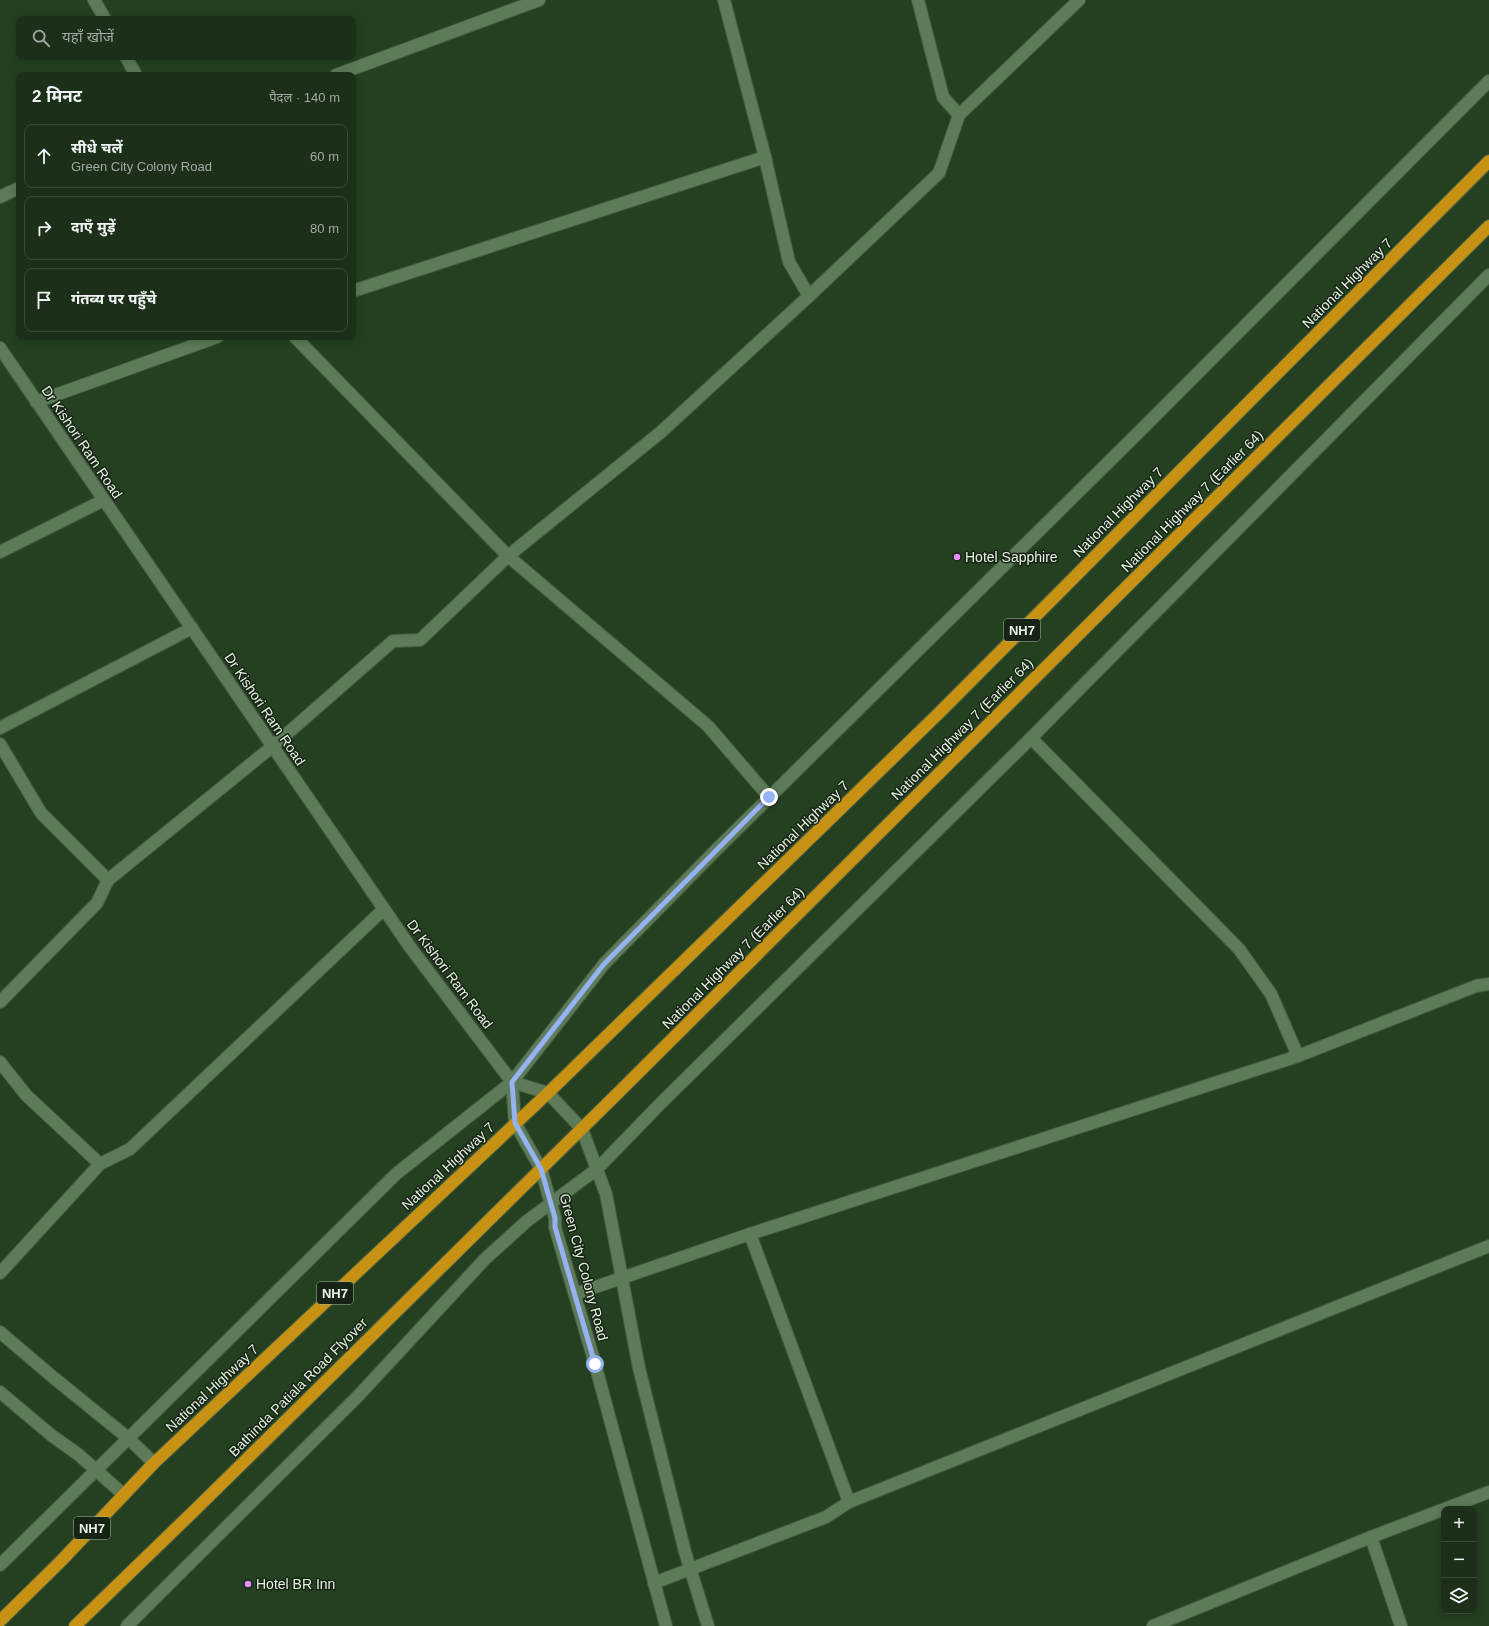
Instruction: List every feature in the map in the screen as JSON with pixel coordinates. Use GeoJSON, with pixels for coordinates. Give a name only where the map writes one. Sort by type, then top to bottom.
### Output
{"type":"FeatureCollection","features":[{"type":"Feature","properties":{"kind":"highway","name":"National Highway 7"},"geometry":{"type":"LineString","coordinates":[[124,1495],[154,1464],[548,1092],[945,707],[1489,162]]}},
{"type":"Feature","properties":{"kind":"highway","name":"National Highway 7 (Earlier 64)"},"geometry":{"type":"LineString","coordinates":[[541,1169],[1489,226]]}},
{"type":"Feature","properties":{"kind":"highway","name":"Bathinda Patiala Road Flyover"},"geometry":{"type":"LineString","coordinates":[[75,1626],[541,1169]]}},
{"type":"Feature","properties":{"kind":"highway","name":"NH7"},"geometry":{"type":"LineString","coordinates":[[0,1621],[124,1495]]}},
{"type":"Feature","properties":{"kind":"street"},"geometry":{"type":"LineString","coordinates":[[94,0],[103,16]]}},
{"type":"Feature","properties":{"kind":"street"},"geometry":{"type":"LineString","coordinates":[[344,72],[539,0]]}},
{"type":"Feature","properties":{"kind":"street"},"geometry":{"type":"LineString","coordinates":[[724,0],[765,157],[788,262],[809,296]]}},
{"type":"Feature","properties":{"kind":"street"},"geometry":{"type":"LineString","coordinates":[[918,0],[943,97],[959,115]]}},
{"type":"Feature","properties":{"kind":"street"},"geometry":{"type":"LineString","coordinates":[[0,1002],[97,903],[108,880],[273,746],[393,641],[420,640],[508,556],[661,432],[809,296],[939,173],[959,115],[1079,0]]}},
{"type":"Feature","properties":{"kind":"street"},"geometry":{"type":"LineString","coordinates":[[128,60],[134,72]]}},
{"type":"Feature","properties":{"kind":"street"},"geometry":{"type":"LineString","coordinates":[[0,1565],[396,1174],[512,1082],[604,964],[769,797],[1141,430],[1489,81]]}},
{"type":"Feature","properties":{"kind":"street"},"geometry":{"type":"LineString","coordinates":[[356,290],[765,157]]}},
{"type":"Feature","properties":{"kind":"street"},"geometry":{"type":"LineString","coordinates":[[0,197],[16,189]]}},
{"type":"Feature","properties":{"kind":"street"},"geometry":{"type":"LineString","coordinates":[[127,1626],[359,1394],[485,1259],[527,1221],[597,1169],[661,1103],[1030,738],[1489,275]]}},
{"type":"Feature","properties":{"kind":"street"},"geometry":{"type":"LineString","coordinates":[[36,402],[209,340]]}},
{"type":"Feature","properties":{"kind":"street"},"geometry":{"type":"LineString","coordinates":[[298,340],[508,556],[708,726],[769,797]]}},
{"type":"Feature","properties":{"kind":"street","name":"Dr Kishori Ram Road"},"geometry":{"type":"LineString","coordinates":[[2,355],[104,500],[384,909],[512,1082]]}},
{"type":"Feature","properties":{"kind":"street"},"geometry":{"type":"LineString","coordinates":[[0,552],[104,500]]}},
{"type":"Feature","properties":{"kind":"street"},"geometry":{"type":"LineString","coordinates":[[0,728],[192,628]]}},
{"type":"Feature","properties":{"kind":"street"},"geometry":{"type":"LineString","coordinates":[[1030,738],[1239,949],[1271,994],[1298,1056]]}},
{"type":"Feature","properties":{"kind":"street"},"geometry":{"type":"LineString","coordinates":[[0,744],[41,814],[108,880]]}},
{"type":"Feature","properties":{"kind":"street"},"geometry":{"type":"LineString","coordinates":[[0,1273],[100,1164],[130,1149],[384,909]]}},
{"type":"Feature","properties":{"kind":"street"},"geometry":{"type":"LineString","coordinates":[[575,1294],[750,1234],[1298,1056],[1476,986],[1489,984]]}},
{"type":"Feature","properties":{"kind":"street"},"geometry":{"type":"LineString","coordinates":[[0,1062],[26,1094],[100,1164]]}},
{"type":"Feature","properties":{"kind":"street"},"geometry":{"type":"LineString","coordinates":[[512,1082],[548,1092],[582,1129],[597,1169],[606,1194],[639,1368],[690,1569],[708,1626]]}},
{"type":"Feature","properties":{"kind":"street","name":"Green City Colony Road"},"geometry":{"type":"LineString","coordinates":[[512,1082],[515,1123],[541,1169],[551,1204],[555,1227],[575,1294],[666,1626]]}},
{"type":"Feature","properties":{"kind":"street"},"geometry":{"type":"LineString","coordinates":[[750,1234],[849,1502]]}},
{"type":"Feature","properties":{"kind":"street"},"geometry":{"type":"LineString","coordinates":[[654,1582],[826,1517],[849,1502],[1489,1246]]}},
{"type":"Feature","properties":{"kind":"street"},"geometry":{"type":"LineString","coordinates":[[0,1332],[128,1438],[154,1464]]}},
{"type":"Feature","properties":{"kind":"street"},"geometry":{"type":"LineString","coordinates":[[0,1392],[51,1435],[79,1455],[124,1495]]}},
{"type":"Feature","properties":{"kind":"street"},"geometry":{"type":"LineString","coordinates":[[1153,1626],[1371,1537],[1489,1492]]}},
{"type":"Feature","properties":{"kind":"street"},"geometry":{"type":"LineString","coordinates":[[1371,1537],[1401,1626]]}},
{"type":"Feature","properties":{"kind":"place","name":"Hotel Sapphire"},"geometry":{"type":"Point","coordinates":[957,557]}},
{"type":"Feature","properties":{"kind":"place","name":"Hotel BR Inn"},"geometry":{"type":"Point","coordinates":[248,1584]}},
{"type":"Feature","properties":{"kind":"route"},"geometry":{"type":"LineString","coordinates":[[595,1364],[555,1227],[555,1218],[541,1169],[515,1123],[512,1082],[604,964],[769,797]]}}]}
